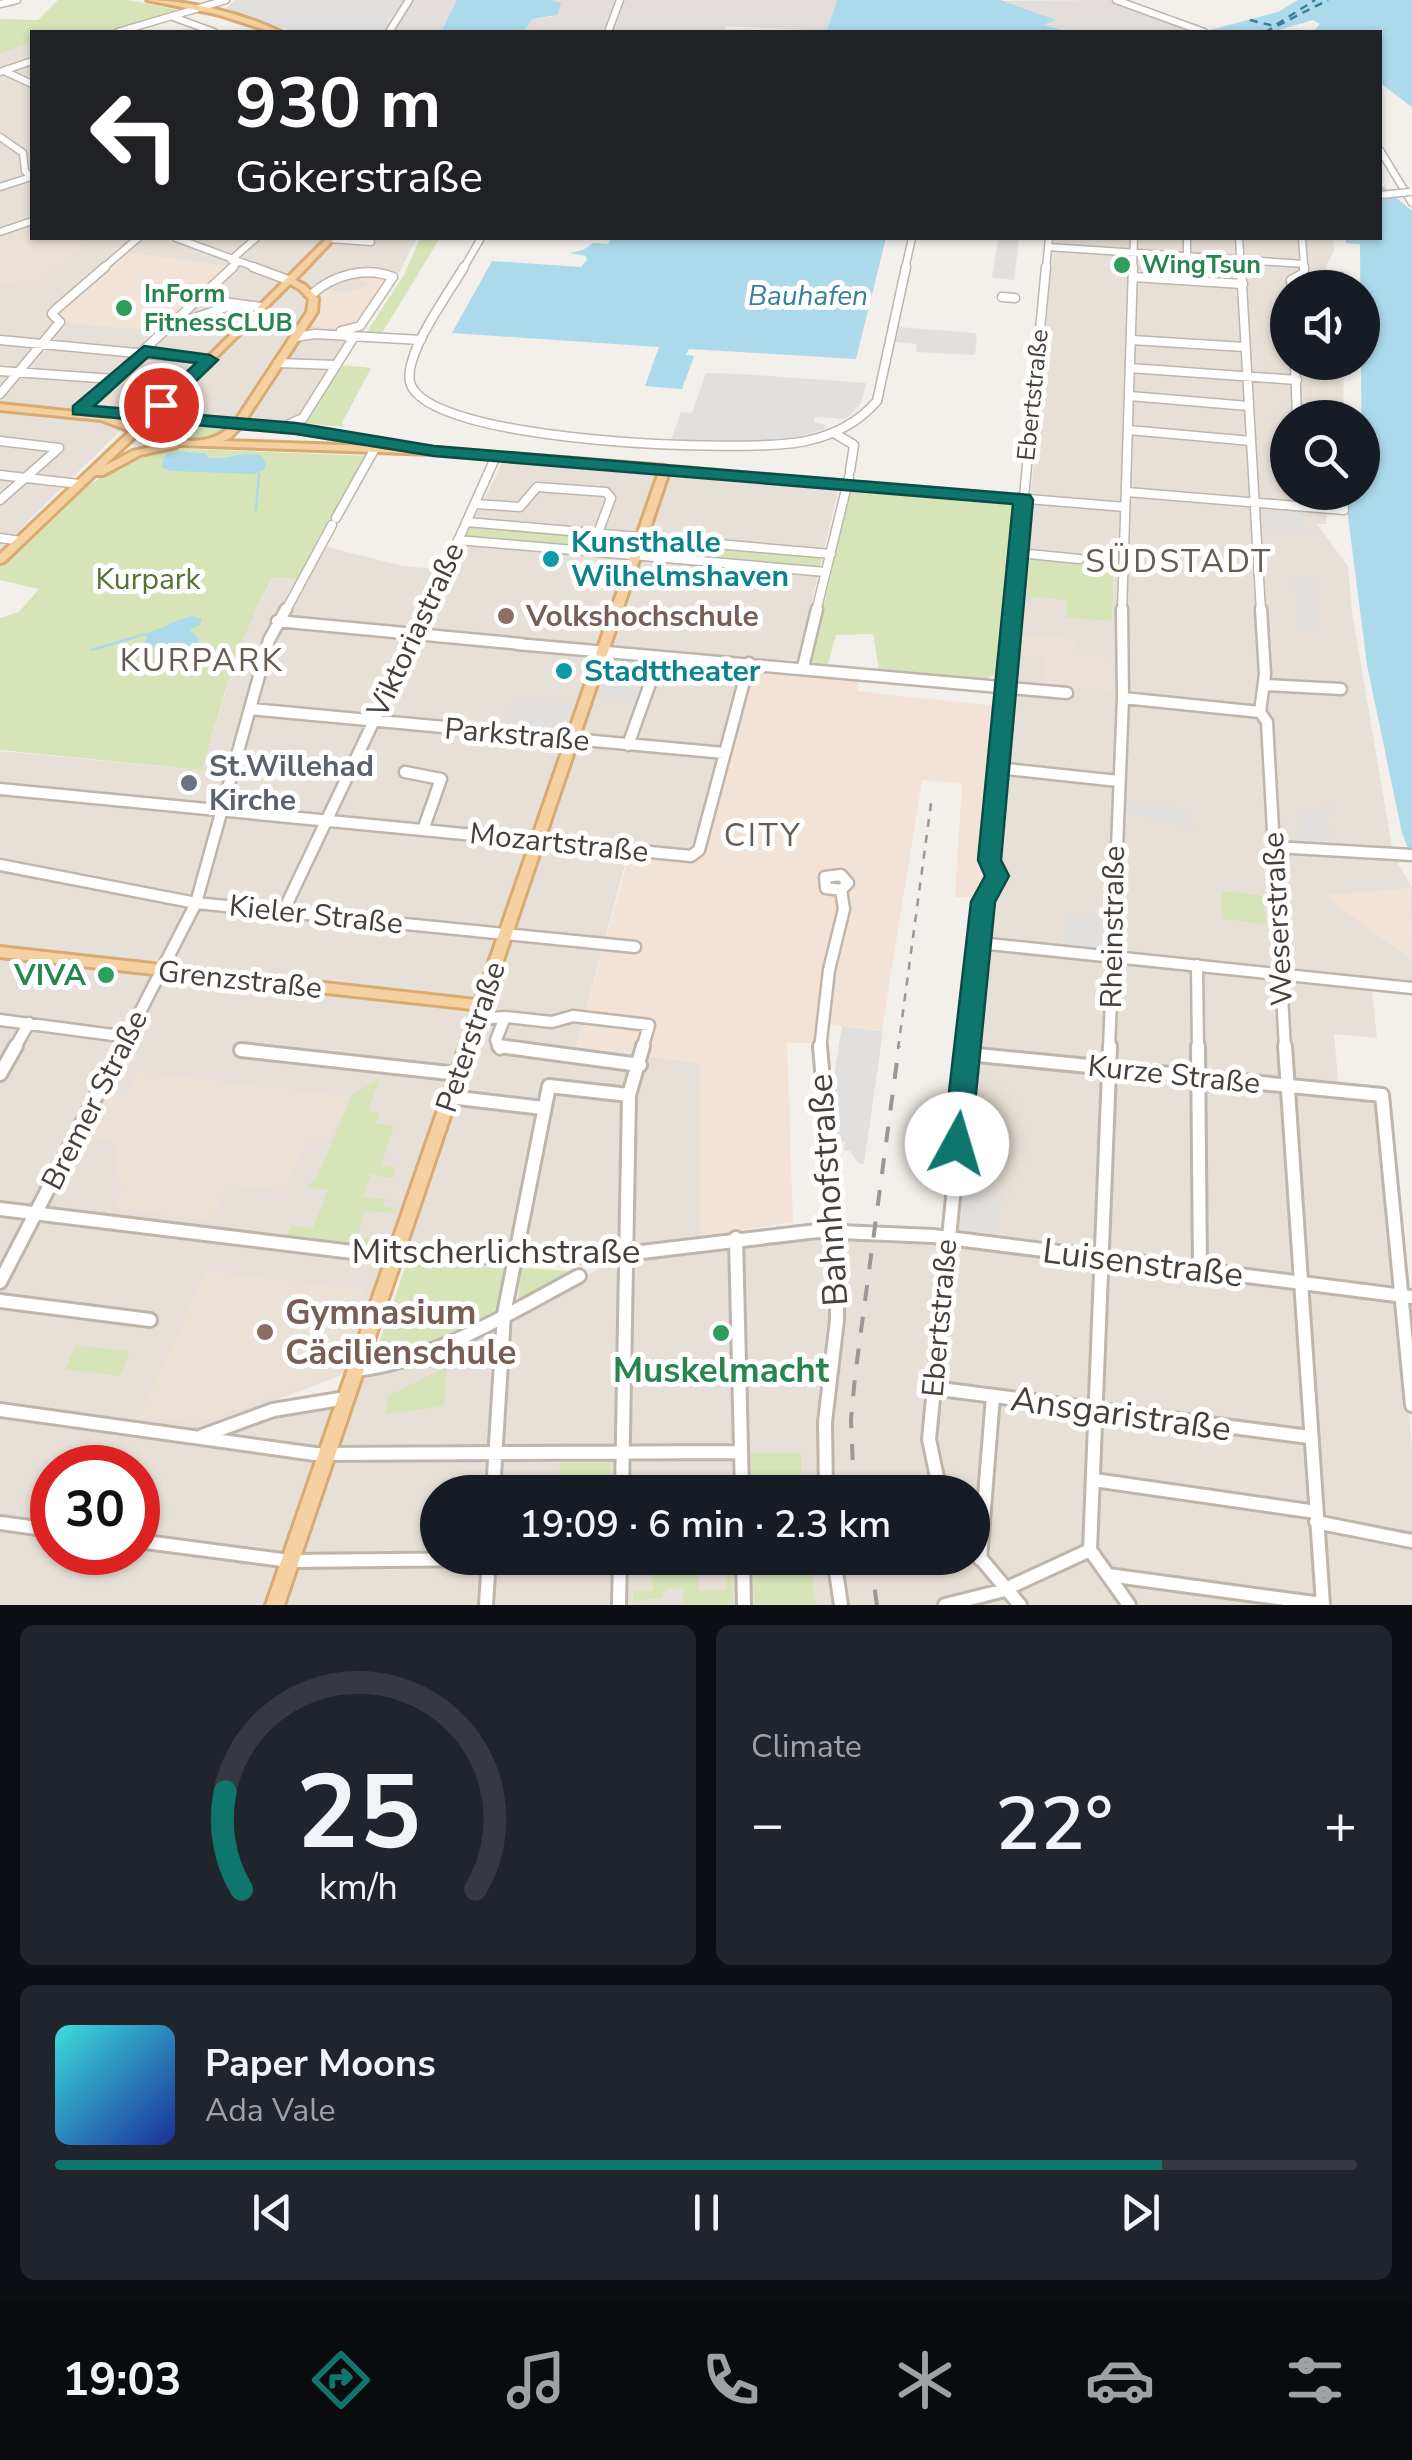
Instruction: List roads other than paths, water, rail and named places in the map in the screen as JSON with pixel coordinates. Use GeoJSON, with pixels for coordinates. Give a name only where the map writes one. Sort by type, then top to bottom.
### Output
{"type":"FeatureCollection","features":[{"type":"Feature","properties":{"kind":"main road"},"geometry":{"type":"LineString","coordinates":[[150,0],[215,8],[272,30]]}},
{"type":"Feature","properties":{"kind":"main road"},"geometry":{"type":"LineString","coordinates":[[0,560],[210,360],[328,240]]}},
{"type":"Feature","properties":{"kind":"main road"},"geometry":{"type":"LineString","coordinates":[[204,444],[226,436],[238,424],[304,324],[312,297],[288,280]]}},
{"type":"Feature","properties":{"kind":"main road"},"geometry":{"type":"LineString","coordinates":[[125,414],[161,405]]}},
{"type":"Feature","properties":{"kind":"main road"},"geometry":{"type":"LineString","coordinates":[[0,406],[283,428],[434,451]]}},
{"type":"Feature","properties":{"kind":"main road"},"geometry":{"type":"LineString","coordinates":[[0,406],[103,416],[136,430],[186,443],[434,451],[665,469]]}},
{"type":"Feature","properties":{"kind":"main road"},"geometry":{"type":"LineString","coordinates":[[221,422],[228,429],[226,436]]}},
{"type":"Feature","properties":{"kind":"main road"},"geometry":{"type":"LineString","coordinates":[[79,484],[137,453],[186,443]]}},
{"type":"Feature","properties":{"kind":"main road","name":"Peterstraße"},"geometry":{"type":"LineString","coordinates":[[275,1605],[665,469]]}},
{"type":"Feature","properties":{"kind":"main road","name":"Grenzstraße"},"geometry":{"type":"LineString","coordinates":[[0,952],[479,1012]]}},
{"type":"Feature","properties":{"kind":"street"},"geometry":{"type":"LineString","coordinates":[[0,4],[17,0]]}},
{"type":"Feature","properties":{"kind":"street"},"geometry":{"type":"LineString","coordinates":[[215,8],[226,0]]}},
{"type":"Feature","properties":{"kind":"street"},"geometry":{"type":"LineString","coordinates":[[390,30],[408,0]]}},
{"type":"Feature","properties":{"kind":"street"},"geometry":{"type":"LineString","coordinates":[[609,30],[620,0]]}},
{"type":"Feature","properties":{"kind":"street"},"geometry":{"type":"LineString","coordinates":[[1116,0],[1198,30]]}},
{"type":"Feature","properties":{"kind":"street"},"geometry":{"type":"LineString","coordinates":[[125,30],[200,9]]}},
{"type":"Feature","properties":{"kind":"street"},"geometry":{"type":"LineString","coordinates":[[172,17],[208,30]]}},
{"type":"Feature","properties":{"kind":"street"},"geometry":{"type":"LineString","coordinates":[[144,25],[155,30]]}},
{"type":"Feature","properties":{"kind":"street"},"geometry":{"type":"LineString","coordinates":[[2,71],[30,62]]}},
{"type":"Feature","properties":{"kind":"street"},"geometry":{"type":"LineString","coordinates":[[2,71],[30,83]]}},
{"type":"Feature","properties":{"kind":"street"},"geometry":{"type":"LineString","coordinates":[[0,136],[16,147],[30,176]]}},
{"type":"Feature","properties":{"kind":"street"},"geometry":{"type":"LineString","coordinates":[[0,148],[30,150]]}},
{"type":"Feature","properties":{"kind":"street"},"geometry":{"type":"LineString","coordinates":[[1382,153],[1412,203]]}},
{"type":"Feature","properties":{"kind":"street"},"geometry":{"type":"LineString","coordinates":[[0,188],[30,179]]}},
{"type":"Feature","properties":{"kind":"street"},"geometry":{"type":"LineString","coordinates":[[1382,195],[1411,192]]}},
{"type":"Feature","properties":{"kind":"street"},"geometry":{"type":"LineString","coordinates":[[0,232],[30,222]]}},
{"type":"Feature","properties":{"kind":"street"},"geometry":{"type":"LineString","coordinates":[[1,392],[60,322],[53,316],[54,311],[136,240]]}},
{"type":"Feature","properties":{"kind":"street"},"geometry":{"type":"LineString","coordinates":[[186,240],[288,280]]}},
{"type":"Feature","properties":{"kind":"street"},"geometry":{"type":"LineString","coordinates":[[80,410],[198,299],[254,240]]}},
{"type":"Feature","properties":{"kind":"street"},"geometry":{"type":"LineString","coordinates":[[350,240],[371,242]]}},
{"type":"Feature","properties":{"kind":"street"},"geometry":{"type":"LineString","coordinates":[[480,240],[410,359],[408,376],[418,399],[444,414],[503,430],[743,448],[798,443],[834,432],[864,416],[877,401],[912,240]]}},
{"type":"Feature","properties":{"kind":"street","name":"Rheinstraße"},"geometry":{"type":"LineString","coordinates":[[1090,1550],[1123,698],[1120,685],[1134,240]]}},
{"type":"Feature","properties":{"kind":"street"},"geometry":{"type":"LineString","coordinates":[[1186,240],[1187,256]]}},
{"type":"Feature","properties":{"kind":"street","name":"Weserstraße"},"geometry":{"type":"LineString","coordinates":[[1239,240],[1265,685],[1260,712],[1267,722],[1298,1282],[1323,1604]]}},
{"type":"Feature","properties":{"kind":"street"},"geometry":{"type":"LineString","coordinates":[[1302,240],[1304,270]]}},
{"type":"Feature","properties":{"kind":"street"},"geometry":{"type":"LineString","coordinates":[[1048,242],[1304,264]]}},
{"type":"Feature","properties":{"kind":"street","name":"Ebertstraße"},"geometry":{"type":"LineString","coordinates":[[936,1475],[929,1439],[933,1388],[984,899],[997,876],[989,860],[1048,242]]}},
{"type":"Feature","properties":{"kind":"street"},"geometry":{"type":"LineString","coordinates":[[296,337],[342,333],[360,326],[392,276],[382,271],[365,271],[321,286],[312,297]]}},
{"type":"Feature","properties":{"kind":"street"},"geometry":{"type":"LineString","coordinates":[[1133,278],[1243,284]]}},
{"type":"Feature","properties":{"kind":"street"},"geometry":{"type":"LineString","coordinates":[[1002,298],[1015,298]]}},
{"type":"Feature","properties":{"kind":"street"},"geometry":{"type":"LineString","coordinates":[[198,299],[262,306]]}},
{"type":"Feature","properties":{"kind":"street"},"geometry":{"type":"LineString","coordinates":[[166,327],[235,304]]}},
{"type":"Feature","properties":{"kind":"street"},"geometry":{"type":"LineString","coordinates":[[304,324],[342,333],[422,338]]}},
{"type":"Feature","properties":{"kind":"street"},"geometry":{"type":"LineString","coordinates":[[283,428],[303,418],[336,366],[352,340],[342,333]]}},
{"type":"Feature","properties":{"kind":"street"},"geometry":{"type":"LineString","coordinates":[[0,340],[210,360]]}},
{"type":"Feature","properties":{"kind":"street"},"geometry":{"type":"LineString","coordinates":[[1132,340],[1244,347]]}},
{"type":"Feature","properties":{"kind":"street"},"geometry":{"type":"LineString","coordinates":[[278,362],[336,366]]}},
{"type":"Feature","properties":{"kind":"street"},"geometry":{"type":"LineString","coordinates":[[1130,368],[1270,378]]}},
{"type":"Feature","properties":{"kind":"street"},"geometry":{"type":"LineString","coordinates":[[0,371],[114,379]]}},
{"type":"Feature","properties":{"kind":"street"},"geometry":{"type":"LineString","coordinates":[[1297,380],[1297,400]]}},
{"type":"Feature","properties":{"kind":"street"},"geometry":{"type":"LineString","coordinates":[[1130,396],[1248,406]]}},
{"type":"Feature","properties":{"kind":"street"},"geometry":{"type":"LineString","coordinates":[[303,418],[310,431]]}},
{"type":"Feature","properties":{"kind":"street"},"geometry":{"type":"LineString","coordinates":[[1129,430],[1252,441]]}},
{"type":"Feature","properties":{"kind":"street"},"geometry":{"type":"LineString","coordinates":[[803,667],[854,445],[834,432]]}},
{"type":"Feature","properties":{"kind":"street"},"geometry":{"type":"LineString","coordinates":[[0,441],[60,448],[0,500]]}},
{"type":"Feature","properties":{"kind":"street","name":"Bremer Straße"},"geometry":{"type":"LineString","coordinates":[[0,1282],[196,903],[277,621],[374,450]]}},
{"type":"Feature","properties":{"kind":"street","name":"Viktoriastraße"},"geometry":{"type":"LineString","coordinates":[[284,912],[496,456]]}},
{"type":"Feature","properties":{"kind":"street"},"geometry":{"type":"LineString","coordinates":[[665,469],[849,477],[1023,500],[1125,507]]}},
{"type":"Feature","properties":{"kind":"street"},"geometry":{"type":"LineString","coordinates":[[0,475],[79,484]]}},
{"type":"Feature","properties":{"kind":"street"},"geometry":{"type":"LineString","coordinates":[[474,506],[520,507],[538,487],[606,492],[611,498],[598,533]]}},
{"type":"Feature","properties":{"kind":"street"},"geometry":{"type":"LineString","coordinates":[[1127,492],[1270,503]]}},
{"type":"Feature","properties":{"kind":"street"},"geometry":{"type":"LineString","coordinates":[[467,522],[831,554]]}},
{"type":"Feature","properties":{"kind":"street"},"geometry":{"type":"LineString","coordinates":[[0,538],[20,541]]}},
{"type":"Feature","properties":{"kind":"street"},"geometry":{"type":"LineString","coordinates":[[458,540],[826,572]]}},
{"type":"Feature","properties":{"kind":"street"},"geometry":{"type":"LineString","coordinates":[[1019,553],[1078,559]]}},
{"type":"Feature","properties":{"kind":"street"},"geometry":{"type":"LineString","coordinates":[[277,621],[1067,693]]}},
{"type":"Feature","properties":{"kind":"street"},"geometry":{"type":"LineString","coordinates":[[628,744],[657,664],[667,657]]}},
{"type":"Feature","properties":{"kind":"street"},"geometry":{"type":"LineString","coordinates":[[724,753],[748,663]]}},
{"type":"Feature","properties":{"kind":"street"},"geometry":{"type":"LineString","coordinates":[[1265,685],[1341,689]]}},
{"type":"Feature","properties":{"kind":"street"},"geometry":{"type":"LineString","coordinates":[[1123,698],[1260,712]]}},
{"type":"Feature","properties":{"kind":"street","name":"Parkstraße"},"geometry":{"type":"LineString","coordinates":[[250,709],[724,753]]}},
{"type":"Feature","properties":{"kind":"street","name":"Mozartstraße"},"geometry":{"type":"LineString","coordinates":[[0,789],[694,855],[699,850],[724,753]]}},
{"type":"Feature","properties":{"kind":"street"},"geometry":{"type":"LineString","coordinates":[[997,768],[1118,781]]}},
{"type":"Feature","properties":{"kind":"street","name":"Mozartstraße"},"geometry":{"type":"LineString","coordinates":[[405,772],[438,775],[441,779],[422,830]]}},
{"type":"Feature","properties":{"kind":"street"},"geometry":{"type":"LineString","coordinates":[[1274,847],[1407,855]]}},
{"type":"Feature","properties":{"kind":"street","name":"Kieler Straße"},"geometry":{"type":"LineString","coordinates":[[0,865],[196,903],[635,946]]}},
{"type":"Feature","properties":{"kind":"street","name":"Bahnhofstraße"},"geometry":{"type":"LineString","coordinates":[[826,1475],[825,1422],[837,1320],[837,1231],[820,1058],[830,970],[844,909],[841,890]]}},
{"type":"Feature","properties":{"kind":"street"},"geometry":{"type":"LineString","coordinates":[[979,943],[1412,988]]}},
{"type":"Feature","properties":{"kind":"street"},"geometry":{"type":"LineString","coordinates":[[1197,966],[1200,1270]]}},
{"type":"Feature","properties":{"kind":"street","name":"Grenzstraße"},"geometry":{"type":"LineString","coordinates":[[479,1012],[552,1022],[573,1016],[649,1025],[640,1065]]}},
{"type":"Feature","properties":{"kind":"street"},"geometry":{"type":"LineString","coordinates":[[504,1017],[496,1040],[500,1049],[640,1065],[630,1095],[622,1475]]}},
{"type":"Feature","properties":{"kind":"street"},"geometry":{"type":"LineString","coordinates":[[0,1020],[128,1036]]}},
{"type":"Feature","properties":{"kind":"street"},"geometry":{"type":"LineString","coordinates":[[0,1074],[29,1024]]}},
{"type":"Feature","properties":{"kind":"street"},"geometry":{"type":"LineString","coordinates":[[241,1050],[458,1074]]}},
{"type":"Feature","properties":{"kind":"street","name":"Kurze Straße"},"geometry":{"type":"LineString","coordinates":[[967,1054],[1382,1095],[1407,1297]]}},
{"type":"Feature","properties":{"kind":"street"},"geometry":{"type":"LineString","coordinates":[[495,1475],[504,1314],[549,1086],[630,1095]]}},
{"type":"Feature","properties":{"kind":"street"},"geometry":{"type":"LineString","coordinates":[[450,1097],[544,1108]]}},
{"type":"Feature","properties":{"kind":"street","name":"Mitscherlichstraße"},"geometry":{"type":"LineString","coordinates":[[0,1210],[394,1257],[627,1254],[736,1238],[874,1232]]}},
{"type":"Feature","properties":{"kind":"street","name":"Luisenstraße"},"geometry":{"type":"LineString","coordinates":[[874,1232],[948,1238],[1407,1297]]}},
{"type":"Feature","properties":{"kind":"street"},"geometry":{"type":"LineString","coordinates":[[736,1238],[742,1475]]}},
{"type":"Feature","properties":{"kind":"street"},"geometry":{"type":"LineString","coordinates":[[356,1370],[371,1371],[504,1314],[579,1276]]}},
{"type":"Feature","properties":{"kind":"street"},"geometry":{"type":"LineString","coordinates":[[1407,1297],[1412,1405]]}},
{"type":"Feature","properties":{"kind":"street"},"geometry":{"type":"LineString","coordinates":[[0,1301],[150,1320]]}},
{"type":"Feature","properties":{"kind":"street","name":"Ansgaristraße"},"geometry":{"type":"LineString","coordinates":[[933,1388],[1309,1437]]}},
{"type":"Feature","properties":{"kind":"street"},"geometry":{"type":"LineString","coordinates":[[202,1436],[236,1420],[330,1396],[346,1398]]}},
{"type":"Feature","properties":{"kind":"street"},"geometry":{"type":"LineString","coordinates":[[984,1475],[993,1396]]}},
{"type":"Feature","properties":{"kind":"street"},"geometry":{"type":"LineString","coordinates":[[0,1410],[202,1436],[226,1444],[327,1454],[741,1452]]}},
{"type":"Feature","properties":{"kind":"street"},"geometry":{"type":"LineString","coordinates":[[1094,1480],[1316,1517],[1412,1541]]}},
{"type":"Feature","properties":{"kind":"street"},"geometry":{"type":"LineString","coordinates":[[0,1522],[30,1527]]}},
{"type":"Feature","properties":{"kind":"street"},"geometry":{"type":"LineString","coordinates":[[160,1544],[290,1562],[420,1559]]}},
{"type":"Feature","properties":{"kind":"street"},"geometry":{"type":"LineString","coordinates":[[945,1605],[976,1603],[1090,1550],[1130,1605]]}},
{"type":"Feature","properties":{"kind":"street"},"geometry":{"type":"LineString","coordinates":[[990,1569],[1020,1605]]}},
{"type":"Feature","properties":{"kind":"street"},"geometry":{"type":"LineString","coordinates":[[486,1605],[488,1575]]}},
{"type":"Feature","properties":{"kind":"street"},"geometry":{"type":"LineString","coordinates":[[619,1605],[620,1575]]}},
{"type":"Feature","properties":{"kind":"street"},"geometry":{"type":"LineString","coordinates":[[743,1575],[744,1605]]}},
{"type":"Feature","properties":{"kind":"street"},"geometry":{"type":"LineString","coordinates":[[837,1575],[841,1605]]}},
{"type":"Feature","properties":{"kind":"street"},"geometry":{"type":"LineString","coordinates":[[1108,1575],[1323,1604]]}},
{"type":"Feature","properties":{"kind":"water"},"geometry":{"type":"Polygon","coordinates":[[[457,0],[561,3],[557,15],[532,19],[525,30],[442,30],[457,0]]]}},
{"type":"Feature","properties":{"kind":"water"},"geometry":{"type":"Polygon","coordinates":[[[837,0],[1000,0],[1056,20],[1044,25],[1063,30],[827,30],[837,0]]]}},
{"type":"Feature","properties":{"kind":"water"},"geometry":{"type":"Polygon","coordinates":[[[1298,0],[1412,0],[1412,107],[1382,84],[1382,30],[1315,30],[1320,24],[1313,20],[1279,30],[1210,30],[1278,12],[1298,0]]]}},
{"type":"Feature","properties":{"kind":"water"},"geometry":{"type":"Polygon","coordinates":[[[1382,186],[1412,211],[1412,859],[1402,833],[1367,665],[1347,510],[1380,510],[1380,400],[1361,400],[1361,380],[1380,380],[1380,270],[1360,270],[1360,244],[1345,240],[1382,240],[1382,186]]]}},
{"type":"Feature","properties":{"kind":"water","name":"Bauhafen"},"geometry":{"type":"Polygon","coordinates":[[[610,240],[886,240],[856,359],[689,349],[686,355],[694,356],[682,389],[645,386],[659,347],[452,333],[492,261],[581,267],[586,256],[569,253],[593,243],[608,244],[610,240]]]}},
{"type":"Feature","properties":{"kind":"water"},"geometry":{"type":"Polygon","coordinates":[[[166,453],[205,453],[209,458],[260,455],[266,463],[264,470],[253,474],[171,471],[161,467],[166,453]]]}},
{"type":"Feature","properties":{"kind":"water"},"geometry":{"type":"Polygon","coordinates":[[[193,616],[202,619],[200,625],[189,630],[200,639],[191,651],[143,645],[147,637],[142,634],[193,616]]]}},
{"type":"Feature","properties":{"kind":"waterway"},"geometry":{"type":"LineString","coordinates":[[256,510],[259,474]]}},
{"type":"Feature","properties":{"kind":"waterway"},"geometry":{"type":"LineString","coordinates":[[92,650],[142,635]]}},
{"type":"Feature","properties":{"kind":"railway"},"geometry":{"type":"LineString","coordinates":[[898,1049],[932,796]]}},
{"type":"Feature","properties":{"kind":"railway"},"geometry":{"type":"LineString","coordinates":[[853,1475],[851,1420],[855,1376],[899,1046]]}},
{"type":"Feature","properties":{"kind":"railway"},"geometry":{"type":"LineString","coordinates":[[873,1575],[877,1605]]}},
{"type":"Feature","properties":{"kind":"place","name":"WingTsun"},"geometry":{"type":"Point","coordinates":[1122,265]}},
{"type":"Feature","properties":{"kind":"place","name":"InForm FitnessCLUB"},"geometry":{"type":"Point","coordinates":[124,308]}},
{"type":"Feature","properties":{"kind":"place","name":"Kunsthalle Wilhelmshaven"},"geometry":{"type":"Point","coordinates":[551,559]}},
{"type":"Feature","properties":{"kind":"place","name":"Volkshochschule"},"geometry":{"type":"Point","coordinates":[506,616]}},
{"type":"Feature","properties":{"kind":"place","name":"Stadttheater"},"geometry":{"type":"Point","coordinates":[564,671]}},
{"type":"Feature","properties":{"kind":"place","name":"St.Willehad Kirche"},"geometry":{"type":"Point","coordinates":[189,783]}},
{"type":"Feature","properties":{"kind":"place","name":"VIVA"},"geometry":{"type":"Point","coordinates":[106,975]}},
{"type":"Feature","properties":{"kind":"place","name":"Gymnasium Cäcilienschule"},"geometry":{"type":"Point","coordinates":[265,1332]}},
{"type":"Feature","properties":{"kind":"place","name":"Muskelmacht"},"geometry":{"type":"Point","coordinates":[721,1333]}},
{"type":"Feature","properties":{"kind":"district","name":"SÜDSTADT"},"geometry":{"type":"Point","coordinates":[1179,561]}},
{"type":"Feature","properties":{"kind":"district","name":"KURPARK"},"geometry":{"type":"Point","coordinates":[202,660]}},
{"type":"Feature","properties":{"kind":"district","name":"CITY"},"geometry":{"type":"Point","coordinates":[763,835]}},
{"type":"Feature","properties":{"kind":"park label","name":"Kurpark"},"geometry":{"type":"Point","coordinates":[148,579]}}]}
